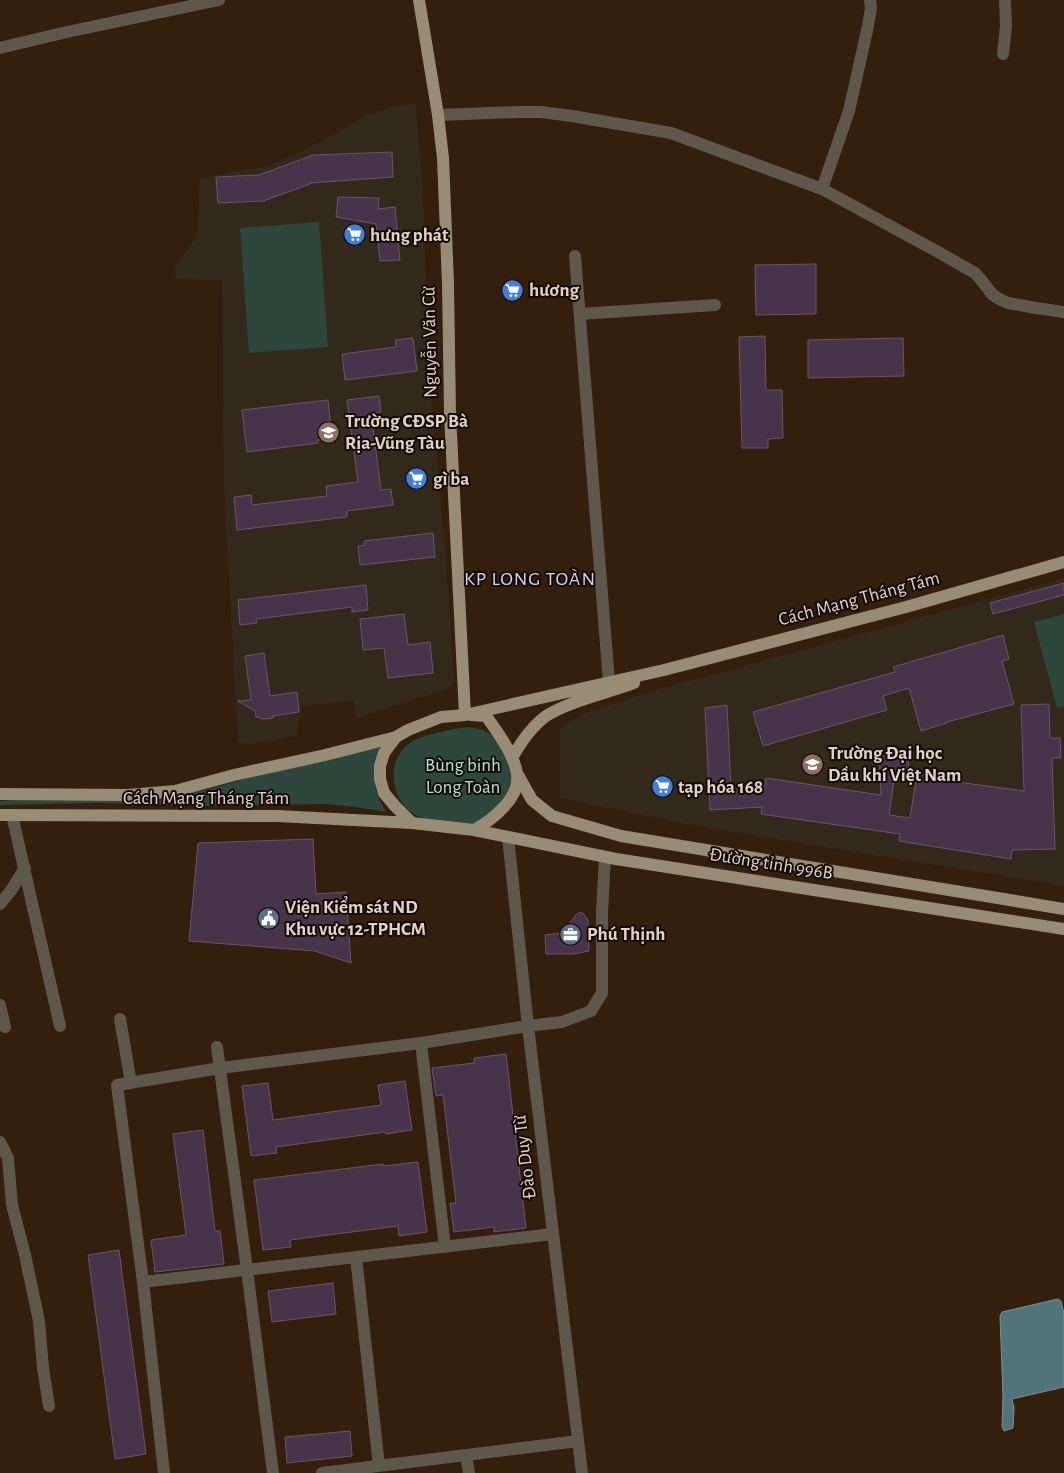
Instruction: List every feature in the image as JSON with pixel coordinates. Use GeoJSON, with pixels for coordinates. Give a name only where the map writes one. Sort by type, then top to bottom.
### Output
{"type":"FeatureCollection","features":[{"type":"Feature","properties":{"kind":"main road","name":"Nguyễn Văn Cừ"},"geometry":{"type":"LineString","coordinates":[[419,0],[438,114],[443,158],[448,284],[450,414],[465,714]]}},
{"type":"Feature","properties":{"kind":"main road","name":"Cách Mạng Tháng Tám"},"geometry":{"type":"LineString","coordinates":[[465,714],[664,670],[897,609],[1064,562]]}},
{"type":"Feature","properties":{"kind":"main road","name":"Cách Mạng Tháng Tám"},"geometry":{"type":"LineString","coordinates":[[512,758],[532,728],[547,716],[566,706],[664,670]]}},
{"type":"Feature","properties":{"kind":"main road"},"geometry":{"type":"LineString","coordinates":[[465,714],[486,716],[506,744],[518,775],[511,798],[488,822],[474,830],[412,822],[394,806],[384,792],[380,779],[380,766],[384,753],[396,737],[408,730],[441,717],[465,714]]}},
{"type":"Feature","properties":{"kind":"main road","name":"Cách Mạng Tháng Tám"},"geometry":{"type":"LineString","coordinates":[[0,794],[128,795],[174,790],[396,737]]}},
{"type":"Feature","properties":{"kind":"main road","name":"Đường tỉnh 996B"},"geometry":{"type":"LineString","coordinates":[[518,775],[532,800],[552,816],[621,836],[1064,909]]}},
{"type":"Feature","properties":{"kind":"main road","name":"Cách Mạng Tháng Tám"},"geometry":{"type":"LineString","coordinates":[[6,815],[277,816],[412,822]]}},
{"type":"Feature","properties":{"kind":"main road","name":"Đường tỉnh 996B"},"geometry":{"type":"LineString","coordinates":[[474,830],[610,858],[1064,929]]}},
{"type":"Feature","properties":{"kind":"main road"},"geometry":{"type":"LineString","coordinates":[[610,858],[621,836]]}},
{"type":"Feature","properties":{"kind":"street"},"geometry":{"type":"LineString","coordinates":[[0,48],[217,0]]}},
{"type":"Feature","properties":{"kind":"street"},"geometry":{"type":"LineString","coordinates":[[822,189],[849,111],[868,26],[870,0]]}},
{"type":"Feature","properties":{"kind":"street"},"geometry":{"type":"LineString","coordinates":[[1003,54],[1006,26],[1005,0]]}},
{"type":"Feature","properties":{"kind":"street"},"geometry":{"type":"LineString","coordinates":[[438,114],[541,112],[672,132],[822,189],[974,273],[982,280],[992,294],[999,299],[1008,303],[1064,312]]}},
{"type":"Feature","properties":{"kind":"street"},"geometry":{"type":"LineString","coordinates":[[575,256],[609,682]]}},
{"type":"Feature","properties":{"kind":"street"},"geometry":{"type":"LineString","coordinates":[[580,314],[716,306]]}},
{"type":"Feature","properties":{"kind":"street"},"geometry":{"type":"LineString","coordinates":[[6,815],[25,868],[60,1026]]}},
{"type":"Feature","properties":{"kind":"street","name":"Đào Duy Từ"},"geometry":{"type":"LineString","coordinates":[[508,837],[528,1026],[582,1473]]}},
{"type":"Feature","properties":{"kind":"street"},"geometry":{"type":"LineString","coordinates":[[164,1473],[143,1282],[117,1085],[220,1068],[421,1043],[562,1022],[591,1011],[602,993],[602,912],[610,858]]}},
{"type":"Feature","properties":{"kind":"street"},"geometry":{"type":"LineString","coordinates":[[0,904],[25,868]]}},
{"type":"Feature","properties":{"kind":"street"},"geometry":{"type":"LineString","coordinates":[[0,1005],[4,1027]]}},
{"type":"Feature","properties":{"kind":"street"},"geometry":{"type":"LineString","coordinates":[[120,1019],[131,1083]]}},
{"type":"Feature","properties":{"kind":"street"},"geometry":{"type":"LineString","coordinates":[[421,1043],[445,1247]]}},
{"type":"Feature","properties":{"kind":"street"},"geometry":{"type":"LineString","coordinates":[[217,1047],[272,1473]]}},
{"type":"Feature","properties":{"kind":"street"},"geometry":{"type":"LineString","coordinates":[[0,1142],[8,1158],[12,1205],[39,1321],[43,1368],[49,1406]]}},
{"type":"Feature","properties":{"kind":"street"},"geometry":{"type":"LineString","coordinates":[[143,1282],[554,1234]]}},
{"type":"Feature","properties":{"kind":"street"},"geometry":{"type":"LineString","coordinates":[[356,1257],[379,1466]]}},
{"type":"Feature","properties":{"kind":"street"},"geometry":{"type":"LineString","coordinates":[[322,1473],[578,1441]]}},
{"type":"Feature","properties":{"kind":"street"},"geometry":{"type":"LineString","coordinates":[[466,1455],[469,1473]]}},
{"type":"Feature","properties":{"kind":"shaded area","name":"Trường CĐSP Bà Rịa-Vũng Tàu"},"geometry":{"type":"Polygon","coordinates":[[[416,104],[424,213],[429,378],[446,558],[454,681],[448,689],[356,718],[354,701],[301,706],[297,736],[252,744],[238,743],[224,486],[222,280],[176,279],[174,267],[197,236],[200,178],[267,166],[311,147],[367,115],[398,105],[416,104]]]}},
{"type":"Feature","properties":{"kind":"shaded area","name":"Trường Đại học Dầu khí Việt Nam"},"geometry":{"type":"Polygon","coordinates":[[[1064,578],[1064,886],[696,826],[560,798],[560,729],[588,712],[649,692],[1064,578]]]}},
{"type":"Feature","properties":{"kind":"green space"},"geometry":{"type":"Polygon","coordinates":[[[319,222],[328,347],[249,353],[240,228],[319,222]]]}},
{"type":"Feature","properties":{"kind":"green space"},"geometry":{"type":"Polygon","coordinates":[[[1064,614],[1064,706],[1057,708],[1034,622],[1064,614]]]}},
{"type":"Feature","properties":{"kind":"green space","name":"Bùng binh Long Toàn"},"geometry":{"type":"Polygon","coordinates":[[[468,727],[486,731],[496,741],[513,772],[508,794],[482,819],[474,823],[461,824],[414,814],[399,798],[395,788],[394,767],[398,757],[404,748],[413,741],[440,732],[468,727]]]}},
{"type":"Feature","properties":{"kind":"green space"},"geometry":{"type":"Polygon","coordinates":[[[381,747],[375,780],[381,803],[387,812],[326,804],[202,806],[99,803],[0,805],[0,801],[166,796],[206,790],[252,777],[381,747]]]}},
{"type":"Feature","properties":{"kind":"water"},"geometry":{"type":"Polygon","coordinates":[[[1058,1299],[1061,1301],[1064,1314],[1064,1387],[1012,1399],[1014,1408],[1013,1428],[1004,1431],[1002,1427],[1003,1396],[1000,1316],[1002,1312],[1058,1299]]]}},
{"type":"Feature","properties":{"kind":"building"},"geometry":{"type":"Polygon","coordinates":[[[392,152],[393,177],[310,183],[263,201],[218,203],[216,177],[259,175],[313,155],[392,152]]]}},
{"type":"Feature","properties":{"kind":"building"},"geometry":{"type":"Polygon","coordinates":[[[338,197],[379,198],[378,209],[395,207],[400,260],[380,261],[376,224],[336,217],[338,197]]]}},
{"type":"Feature","properties":{"kind":"building"},"geometry":{"type":"Polygon","coordinates":[[[816,264],[816,314],[756,315],[755,265],[816,264]]]}},
{"type":"Feature","properties":{"kind":"building"},"geometry":{"type":"Polygon","coordinates":[[[765,336],[766,390],[782,390],[783,438],[768,439],[768,448],[742,448],[739,337],[765,336]]]}},
{"type":"Feature","properties":{"kind":"building"},"geometry":{"type":"Polygon","coordinates":[[[413,338],[417,371],[345,380],[342,354],[396,347],[395,340],[413,338]]]}},
{"type":"Feature","properties":{"kind":"building"},"geometry":{"type":"Polygon","coordinates":[[[903,338],[904,376],[808,378],[808,340],[903,338]]]}},
{"type":"Feature","properties":{"kind":"building"},"geometry":{"type":"Polygon","coordinates":[[[379,396],[381,412],[371,413],[381,490],[391,489],[393,505],[347,511],[347,517],[237,530],[234,497],[251,495],[252,505],[327,496],[326,486],[358,482],[347,400],[379,396]]]}},
{"type":"Feature","properties":{"kind":"building"},"geometry":{"type":"Polygon","coordinates":[[[328,400],[332,439],[318,440],[318,443],[247,452],[242,410],[328,400]]]}},
{"type":"Feature","properties":{"kind":"building"},"geometry":{"type":"Polygon","coordinates":[[[433,533],[435,557],[360,565],[358,546],[364,545],[364,541],[433,533]]]}},
{"type":"Feature","properties":{"kind":"building"},"geometry":{"type":"Polygon","coordinates":[[[1064,583],[1064,595],[993,614],[990,603],[1064,583]]]}},
{"type":"Feature","properties":{"kind":"building"},"geometry":{"type":"Polygon","coordinates":[[[366,585],[368,610],[352,612],[352,607],[256,619],[257,623],[240,625],[238,600],[366,585]]]}},
{"type":"Feature","properties":{"kind":"building"},"geometry":{"type":"Polygon","coordinates":[[[404,614],[408,645],[430,642],[433,673],[388,678],[384,648],[363,650],[360,619],[404,614]]]}},
{"type":"Feature","properties":{"kind":"building"},"geometry":{"type":"Polygon","coordinates":[[[1003,635],[1009,659],[1002,661],[1014,704],[921,731],[909,688],[883,696],[887,710],[763,746],[753,712],[895,672],[893,667],[1003,635]]]}},
{"type":"Feature","properties":{"kind":"building"},"geometry":{"type":"Polygon","coordinates":[[[264,653],[270,696],[297,692],[299,712],[264,719],[256,717],[255,711],[238,701],[251,700],[245,656],[264,653]]]}},
{"type":"Feature","properties":{"kind":"building"},"geometry":{"type":"Polygon","coordinates":[[[1049,704],[1050,738],[1060,738],[1061,758],[1052,758],[1055,849],[1012,850],[1011,859],[899,841],[900,834],[761,814],[762,807],[710,810],[705,708],[727,705],[731,788],[765,787],[766,778],[881,795],[879,750],[908,749],[909,779],[894,780],[889,815],[910,818],[917,774],[944,778],[943,780],[1024,791],[1021,705],[1049,704]]]}},
{"type":"Feature","properties":{"kind":"building","name":"Viện Kiểm sát ND Khu vực 12-TPHCM"},"geometry":{"type":"Polygon","coordinates":[[[313,839],[316,894],[346,892],[351,963],[315,951],[189,941],[198,843],[313,839]]]}},
{"type":"Feature","properties":{"kind":"building","name":"Phú Thịnh"},"geometry":{"type":"Polygon","coordinates":[[[580,912],[588,920],[589,951],[574,954],[546,954],[545,935],[562,933],[580,912]]]}},
{"type":"Feature","properties":{"kind":"building"},"geometry":{"type":"Polygon","coordinates":[[[506,1054],[526,1228],[494,1232],[494,1227],[454,1232],[450,1203],[456,1203],[443,1095],[436,1096],[432,1068],[474,1063],[474,1058],[506,1054]]]}},
{"type":"Feature","properties":{"kind":"building"},"geometry":{"type":"Polygon","coordinates":[[[405,1081],[412,1130],[276,1147],[277,1153],[251,1156],[242,1086],[268,1083],[273,1120],[381,1105],[378,1085],[405,1081]]]}},
{"type":"Feature","properties":{"kind":"building"},"geometry":{"type":"Polygon","coordinates":[[[203,1130],[215,1231],[220,1231],[224,1264],[155,1272],[151,1240],[186,1235],[173,1134],[203,1130]]]}},
{"type":"Feature","properties":{"kind":"building"},"geometry":{"type":"Polygon","coordinates":[[[418,1162],[427,1232],[399,1236],[398,1226],[290,1240],[291,1247],[263,1250],[254,1180],[383,1164],[383,1166],[418,1162]]]}},
{"type":"Feature","properties":{"kind":"building"},"geometry":{"type":"Polygon","coordinates":[[[119,1250],[146,1454],[115,1459],[88,1255],[119,1250]]]}},
{"type":"Feature","properties":{"kind":"building"},"geometry":{"type":"Polygon","coordinates":[[[333,1283],[336,1314],[272,1322],[268,1291],[333,1283]]]}},
{"type":"Feature","properties":{"kind":"building"},"geometry":{"type":"Polygon","coordinates":[[[350,1431],[352,1456],[287,1463],[285,1437],[350,1431]]]}},
{"type":"Feature","properties":{"kind":"place","name":"hưng phát"},"geometry":{"type":"Point","coordinates":[354,235]}},
{"type":"Feature","properties":{"kind":"place","name":"hương"},"geometry":{"type":"Point","coordinates":[513,290]}},
{"type":"Feature","properties":{"kind":"place","name":"Trường CĐSP Bà Rịa-Vũng Tàu"},"geometry":{"type":"Point","coordinates":[329,432]}},
{"type":"Feature","properties":{"kind":"place","name":"gì ba"},"geometry":{"type":"Point","coordinates":[417,479]}},
{"type":"Feature","properties":{"kind":"place","name":"Trường Đại học Dầu khí Việt Nam"},"geometry":{"type":"Point","coordinates":[812,764]}},
{"type":"Feature","properties":{"kind":"place","name":"tạp hóa 168"},"geometry":{"type":"Point","coordinates":[662,787]}},
{"type":"Feature","properties":{"kind":"place","name":"Viện Kiểm sát ND Khu vực 12-TPHCM"},"geometry":{"type":"Point","coordinates":[269,918]}},
{"type":"Feature","properties":{"kind":"place","name":"Phú Thịnh"},"geometry":{"type":"Point","coordinates":[571,934]}},
{"type":"Feature","properties":{"kind":"district","name":"KP LONG TOÀN"},"geometry":{"type":"Point","coordinates":[530,579]}}]}
